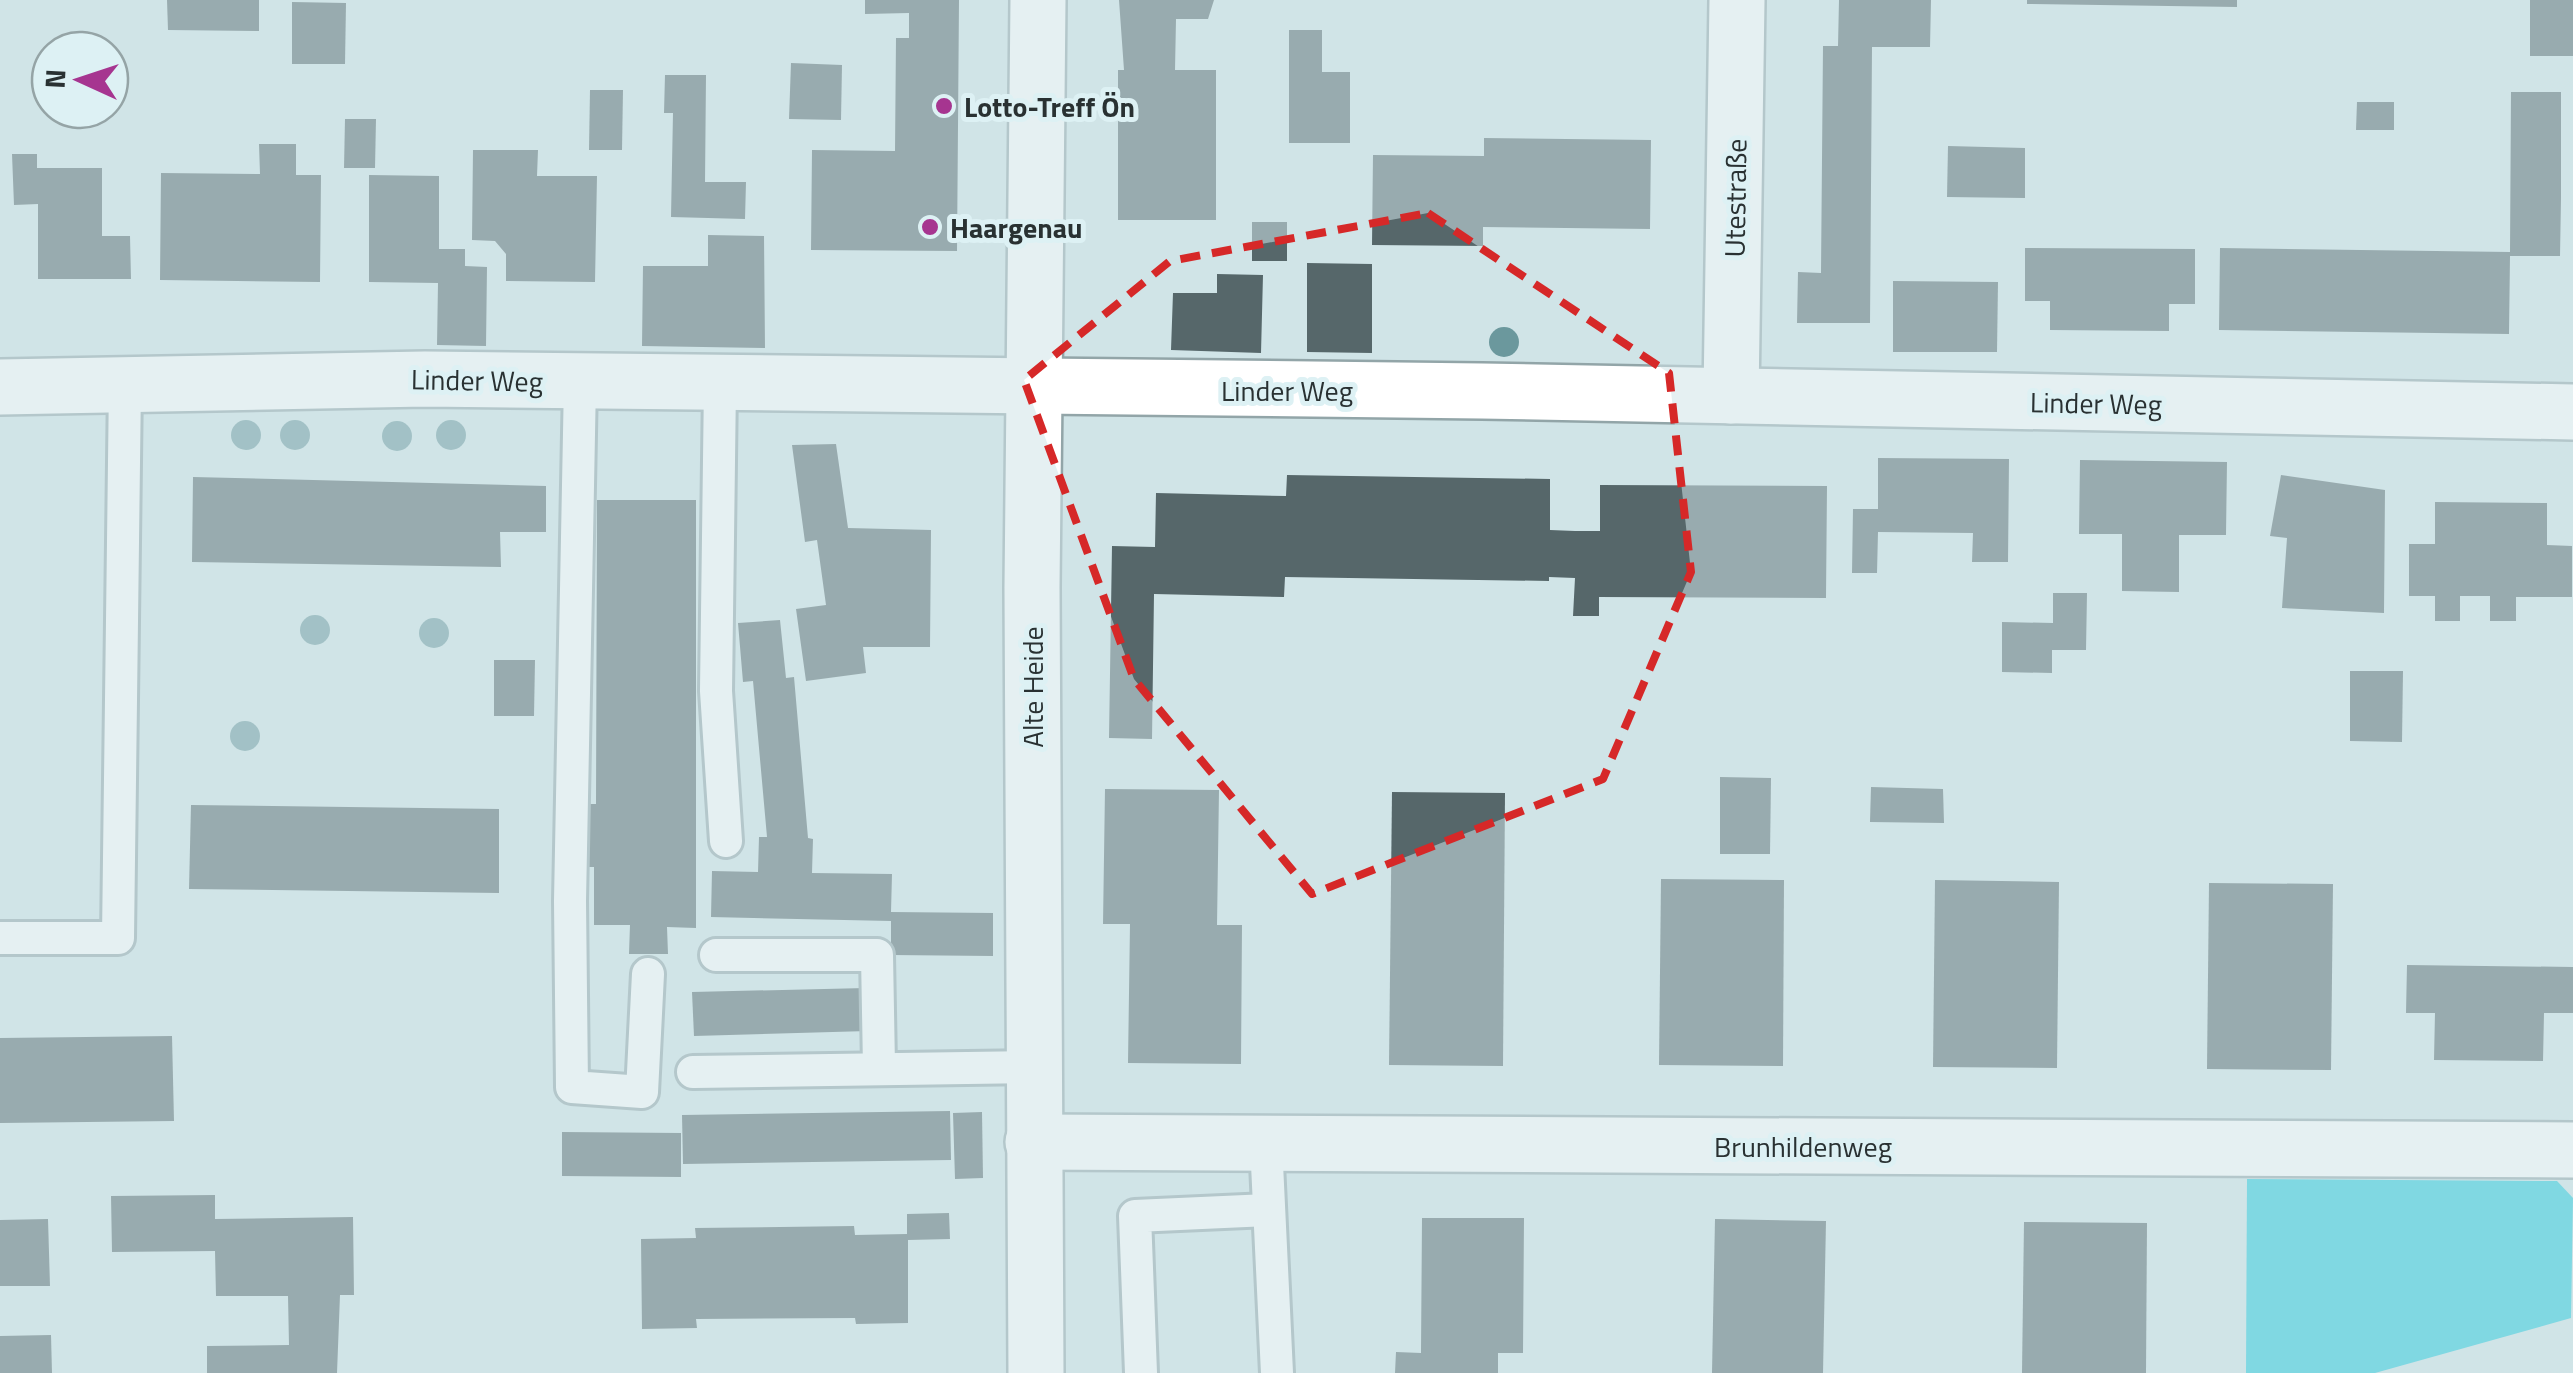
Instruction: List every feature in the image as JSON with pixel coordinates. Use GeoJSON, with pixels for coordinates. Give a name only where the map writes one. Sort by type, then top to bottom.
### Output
{"type":"FeatureCollection","features":[{"type":"Feature","properties":{"kind":"street","name":"Alte Heide"},"geometry":{"type":"LineString","coordinates":[[1036,1373],[1033,1142],[1038,0]]}},
{"type":"Feature","properties":{"kind":"street","name":"Utestraße"},"geometry":{"type":"LineString","coordinates":[[1731,396],[1737,0]]}},
{"type":"Feature","properties":{"kind":"street","name":"Linder Weg"},"geometry":{"type":"LineString","coordinates":[[0,386],[425,378],[2573,412]]}},
{"type":"Feature","properties":{"kind":"street","name":"Brunhildenweg"},"geometry":{"type":"LineString","coordinates":[[1033,1142],[2573,1150]]}},
{"type":"Feature","properties":{"kind":"lane"},"geometry":{"type":"LineString","coordinates":[[0,938],[118,938],[124,382]]}},
{"type":"Feature","properties":{"kind":"lane"},"geometry":{"type":"LineString","coordinates":[[580,382],[570,901],[572,1087],[642,1092],[648,974]]}},
{"type":"Feature","properties":{"kind":"lane"},"geometry":{"type":"LineString","coordinates":[[720,384],[716,691],[726,840]]}},
{"type":"Feature","properties":{"kind":"lane"},"geometry":{"type":"LineString","coordinates":[[716,955],[877,954],[879,1068]]}},
{"type":"Feature","properties":{"kind":"lane"},"geometry":{"type":"LineString","coordinates":[[693,1072],[1034,1066]]}},
{"type":"Feature","properties":{"kind":"lane"},"geometry":{"type":"LineString","coordinates":[[1266,1143],[1278,1373]]}},
{"type":"Feature","properties":{"kind":"lane"},"geometry":{"type":"LineString","coordinates":[[1141,1373],[1136,1216],[1268,1210]]}},
{"type":"Feature","properties":{"kind":"highlighted area"},"geometry":{"type":"Polygon","coordinates":[[[1428,213],[1669,373],[1691,572],[1603,779],[1312,894],[1134,679],[1024,380],[1170,261],[1428,213]]]}},
{"type":"Feature","properties":{"kind":"shaded area"},"geometry":{"type":"Polygon","coordinates":[[[2247,1179],[2557,1181],[2573,1198],[2571,1318],[2375,1373],[2246,1373],[2247,1179]]]}},
{"type":"Feature","properties":{"kind":"building"},"geometry":{"type":"Polygon","coordinates":[[[167,0],[259,0],[259,31],[168,30],[167,0]]]}},
{"type":"Feature","properties":{"kind":"building"},"geometry":{"type":"Polygon","coordinates":[[[865,0],[959,0],[957,251],[811,250],[812,150],[895,151],[896,38],[909,38],[909,13],[865,14],[865,0]]]}},
{"type":"Feature","properties":{"kind":"building"},"geometry":{"type":"Polygon","coordinates":[[[1119,0],[1214,0],[1208,19],[1176,19],[1175,70],[1216,70],[1216,220],[1118,220],[1118,70],[1124,70],[1119,0]]]}},
{"type":"Feature","properties":{"kind":"building"},"geometry":{"type":"Polygon","coordinates":[[[1839,0],[1931,0],[1930,47],[1872,47],[1870,323],[1797,323],[1798,272],[1821,273],[1823,46],[1838,46],[1839,0]]]}},
{"type":"Feature","properties":{"kind":"building"},"geometry":{"type":"Polygon","coordinates":[[[2027,0],[2237,0],[2237,7],[2027,4],[2027,0]]]}},
{"type":"Feature","properties":{"kind":"building"},"geometry":{"type":"Polygon","coordinates":[[[2530,0],[2573,0],[2573,56],[2530,56],[2530,0]]]}},
{"type":"Feature","properties":{"kind":"building"},"geometry":{"type":"Polygon","coordinates":[[[292,2],[346,3],[345,64],[292,64],[292,2]]]}},
{"type":"Feature","properties":{"kind":"building"},"geometry":{"type":"Polygon","coordinates":[[[1289,30],[1322,30],[1322,72],[1350,72],[1350,143],[1289,143],[1289,30]]]}},
{"type":"Feature","properties":{"kind":"building"},"geometry":{"type":"Polygon","coordinates":[[[791,63],[842,65],[841,120],[789,119],[791,63]]]}},
{"type":"Feature","properties":{"kind":"building"},"geometry":{"type":"Polygon","coordinates":[[[665,75],[706,75],[705,182],[746,182],[745,219],[671,217],[673,113],[664,113],[665,75]]]}},
{"type":"Feature","properties":{"kind":"building"},"geometry":{"type":"Polygon","coordinates":[[[590,90],[623,90],[622,150],[589,150],[590,90]]]}},
{"type":"Feature","properties":{"kind":"building"},"geometry":{"type":"Polygon","coordinates":[[[2511,92],[2561,92],[2561,198],[2560,256],[2510,256],[2509,334],[2219,330],[2220,248],[2510,252],[2511,92]]]}},
{"type":"Feature","properties":{"kind":"building"},"geometry":{"type":"Polygon","coordinates":[[[2357,102],[2394,102],[2394,130],[2356,130],[2357,102]]]}},
{"type":"Feature","properties":{"kind":"building"},"geometry":{"type":"Polygon","coordinates":[[[345,119],[376,119],[375,168],[344,168],[345,119]]]}},
{"type":"Feature","properties":{"kind":"building"},"geometry":{"type":"Polygon","coordinates":[[[1484,138],[1651,140],[1650,229],[1483,227],[1483,246],[1372,245],[1373,155],[1484,156],[1484,138]]]}},
{"type":"Feature","properties":{"kind":"building"},"geometry":{"type":"Polygon","coordinates":[[[259,144],[296,144],[296,175],[321,175],[320,282],[160,280],[161,173],[260,174],[259,144]]]}},
{"type":"Feature","properties":{"kind":"building"},"geometry":{"type":"Polygon","coordinates":[[[1948,146],[2025,148],[2025,198],[1947,197],[1948,146]]]}},
{"type":"Feature","properties":{"kind":"building"},"geometry":{"type":"Polygon","coordinates":[[[473,150],[538,150],[537,176],[597,176],[595,282],[506,281],[506,254],[495,241],[472,240],[473,150]]]}},
{"type":"Feature","properties":{"kind":"building"},"geometry":{"type":"Polygon","coordinates":[[[12,154],[37,154],[37,168],[102,168],[102,236],[130,236],[131,279],[38,279],[38,204],[14,205],[12,154]]]}},
{"type":"Feature","properties":{"kind":"building"},"geometry":{"type":"Polygon","coordinates":[[[369,175],[439,176],[439,249],[465,249],[465,266],[487,267],[486,346],[437,345],[438,283],[369,282],[369,175]]]}},
{"type":"Feature","properties":{"kind":"building"},"geometry":{"type":"Polygon","coordinates":[[[1252,222],[1287,222],[1287,261],[1252,261],[1252,222]]]}},
{"type":"Feature","properties":{"kind":"building"},"geometry":{"type":"Polygon","coordinates":[[[708,235],[764,236],[765,348],[642,346],[643,266],[708,266],[708,235]]]}},
{"type":"Feature","properties":{"kind":"building"},"geometry":{"type":"Polygon","coordinates":[[[2025,248],[2195,249],[2195,304],[2169,304],[2169,331],[2050,330],[2050,301],[2025,301],[2025,248]]]}},
{"type":"Feature","properties":{"kind":"building"},"geometry":{"type":"Polygon","coordinates":[[[1307,263],[1372,264],[1372,353],[1307,352],[1307,263]]]}},
{"type":"Feature","properties":{"kind":"building"},"geometry":{"type":"Polygon","coordinates":[[[1217,274],[1263,275],[1261,353],[1171,350],[1173,293],[1217,293],[1217,274]]]}},
{"type":"Feature","properties":{"kind":"building"},"geometry":{"type":"Polygon","coordinates":[[[1893,281],[1998,282],[1997,352],[1893,352],[1893,281]]]}},
{"type":"Feature","properties":{"kind":"building"},"geometry":{"type":"Polygon","coordinates":[[[836,444],[848,528],[931,530],[930,647],[863,647],[866,673],[806,681],[796,609],[826,605],[817,540],[805,542],[792,445],[836,444]]]}},
{"type":"Feature","properties":{"kind":"building"},"geometry":{"type":"Polygon","coordinates":[[[1878,458],[2009,459],[2008,562],[1972,562],[1973,533],[1878,532],[1877,573],[1852,573],[1853,509],[1878,509],[1878,458]]]}},
{"type":"Feature","properties":{"kind":"building"},"geometry":{"type":"Polygon","coordinates":[[[2080,460],[2227,462],[2226,535],[2179,535],[2179,592],[2122,591],[2122,534],[2079,534],[2080,460]]]}},
{"type":"Feature","properties":{"kind":"building"},"geometry":{"type":"Polygon","coordinates":[[[1287,475],[1550,479],[1550,530],[1575,531],[1600,531],[1600,485],[1827,486],[1826,598],[1599,597],[1599,616],[1573,616],[1575,578],[1549,577],[1549,581],[1285,577],[1284,597],[1154,594],[1152,739],[1109,738],[1112,546],[1155,547],[1156,493],[1286,496],[1287,475]]]}},
{"type":"Feature","properties":{"kind":"building"},"geometry":{"type":"Polygon","coordinates":[[[2281,475],[2385,490],[2384,613],[2282,608],[2287,538],[2270,536],[2281,475]]]}},
{"type":"Feature","properties":{"kind":"building"},"geometry":{"type":"Polygon","coordinates":[[[193,477],[546,486],[546,532],[500,532],[501,567],[192,562],[193,477]]]}},
{"type":"Feature","properties":{"kind":"building"},"geometry":{"type":"Polygon","coordinates":[[[597,500],[696,500],[696,928],[667,927],[668,954],[629,954],[630,925],[594,925],[594,867],[583,867],[583,804],[596,804],[597,500]]]}},
{"type":"Feature","properties":{"kind":"building"},"geometry":{"type":"Polygon","coordinates":[[[2435,502],[2547,503],[2547,545],[2572,546],[2572,597],[2516,597],[2516,621],[2490,621],[2490,596],[2460,596],[2460,621],[2435,621],[2435,596],[2409,596],[2409,544],[2435,544],[2435,502]]]}},
{"type":"Feature","properties":{"kind":"building"},"geometry":{"type":"Polygon","coordinates":[[[2053,593],[2087,593],[2086,650],[2052,650],[2052,673],[2002,672],[2002,622],[2053,623],[2053,593]]]}},
{"type":"Feature","properties":{"kind":"building"},"geometry":{"type":"Polygon","coordinates":[[[780,620],[786,678],[794,677],[808,838],[813,839],[812,873],[892,874],[891,912],[993,913],[993,956],[891,955],[891,921],[711,917],[712,871],[758,872],[759,837],[767,837],[753,681],[743,682],[738,623],[780,620]]]}},
{"type":"Feature","properties":{"kind":"building"},"geometry":{"type":"Polygon","coordinates":[[[494,660],[535,660],[534,716],[494,716],[494,660]]]}},
{"type":"Feature","properties":{"kind":"building"},"geometry":{"type":"Polygon","coordinates":[[[2350,671],[2403,671],[2402,742],[2350,741],[2350,671]]]}},
{"type":"Feature","properties":{"kind":"building"},"geometry":{"type":"Polygon","coordinates":[[[1720,777],[1771,778],[1770,854],[1720,854],[1720,777]]]}},
{"type":"Feature","properties":{"kind":"building"},"geometry":{"type":"Polygon","coordinates":[[[1871,787],[1943,789],[1944,823],[1870,822],[1871,787]]]}},
{"type":"Feature","properties":{"kind":"building"},"geometry":{"type":"Polygon","coordinates":[[[1105,789],[1219,790],[1217,925],[1242,925],[1241,1064],[1128,1063],[1130,924],[1103,924],[1105,789]]]}},
{"type":"Feature","properties":{"kind":"building"},"geometry":{"type":"Polygon","coordinates":[[[1392,792],[1505,793],[1503,1066],[1389,1065],[1392,792]]]}},
{"type":"Feature","properties":{"kind":"building"},"geometry":{"type":"Polygon","coordinates":[[[191,805],[499,809],[499,893],[189,889],[191,805]]]}},
{"type":"Feature","properties":{"kind":"building"},"geometry":{"type":"Polygon","coordinates":[[[1661,879],[1784,880],[1783,1066],[1659,1065],[1661,879]]]}},
{"type":"Feature","properties":{"kind":"building"},"geometry":{"type":"Polygon","coordinates":[[[1935,880],[2059,882],[2057,1068],[1933,1067],[1935,880]]]}},
{"type":"Feature","properties":{"kind":"building"},"geometry":{"type":"Polygon","coordinates":[[[2209,883],[2333,884],[2331,1070],[2207,1069],[2209,883]]]}},
{"type":"Feature","properties":{"kind":"building"},"geometry":{"type":"Polygon","coordinates":[[[2407,965],[2573,967],[2573,1013],[2544,1013],[2543,1061],[2434,1060],[2435,1013],[2406,1013],[2407,965]]]}},
{"type":"Feature","properties":{"kind":"building"},"geometry":{"type":"Polygon","coordinates":[[[866,988],[868,1031],[694,1036],[692,992],[866,988]]]}},
{"type":"Feature","properties":{"kind":"building"},"geometry":{"type":"Polygon","coordinates":[[[172,1036],[174,1121],[0,1123],[0,1038],[172,1036]]]}},
{"type":"Feature","properties":{"kind":"building"},"geometry":{"type":"Polygon","coordinates":[[[950,1111],[951,1160],[683,1164],[682,1115],[950,1111]]]}},
{"type":"Feature","properties":{"kind":"building"},"geometry":{"type":"Polygon","coordinates":[[[982,1112],[983,1178],[955,1179],[953,1113],[982,1112]]]}},
{"type":"Feature","properties":{"kind":"building"},"geometry":{"type":"Polygon","coordinates":[[[562,1132],[681,1133],[681,1177],[562,1176],[562,1132]]]}},
{"type":"Feature","properties":{"kind":"building"},"geometry":{"type":"Polygon","coordinates":[[[215,1195],[215,1219],[353,1217],[354,1295],[340,1295],[337,1373],[207,1373],[207,1346],[289,1345],[288,1296],[216,1296],[215,1251],[112,1252],[111,1196],[215,1195]]]}},
{"type":"Feature","properties":{"kind":"building"},"geometry":{"type":"Polygon","coordinates":[[[949,1213],[950,1239],[908,1240],[908,1323],[856,1324],[855,1318],[696,1319],[697,1328],[642,1329],[641,1239],[696,1238],[695,1228],[854,1226],[855,1235],[907,1234],[907,1214],[949,1213]]]}},
{"type":"Feature","properties":{"kind":"building"},"geometry":{"type":"Polygon","coordinates":[[[1422,1218],[1524,1218],[1523,1353],[1498,1353],[1498,1373],[1395,1373],[1396,1352],[1421,1353],[1422,1218]]]}},
{"type":"Feature","properties":{"kind":"building"},"geometry":{"type":"Polygon","coordinates":[[[48,1219],[50,1286],[0,1286],[0,1220],[48,1219]]]}},
{"type":"Feature","properties":{"kind":"building"},"geometry":{"type":"Polygon","coordinates":[[[1715,1219],[1826,1221],[1823,1373],[1712,1373],[1715,1219]]]}},
{"type":"Feature","properties":{"kind":"building"},"geometry":{"type":"Polygon","coordinates":[[[2024,1222],[2147,1223],[2146,1373],[2022,1373],[2024,1222]]]}},
{"type":"Feature","properties":{"kind":"building"},"geometry":{"type":"Polygon","coordinates":[[[51,1335],[52,1373],[0,1373],[0,1336],[51,1335]]]}},
{"type":"Feature","properties":{"kind":"place","name":"Lotto-Treff Ön"},"geometry":{"type":"Point","coordinates":[944,106]}},
{"type":"Feature","properties":{"kind":"place","name":"Haargenau"},"geometry":{"type":"Point","coordinates":[930,227]}}]}
